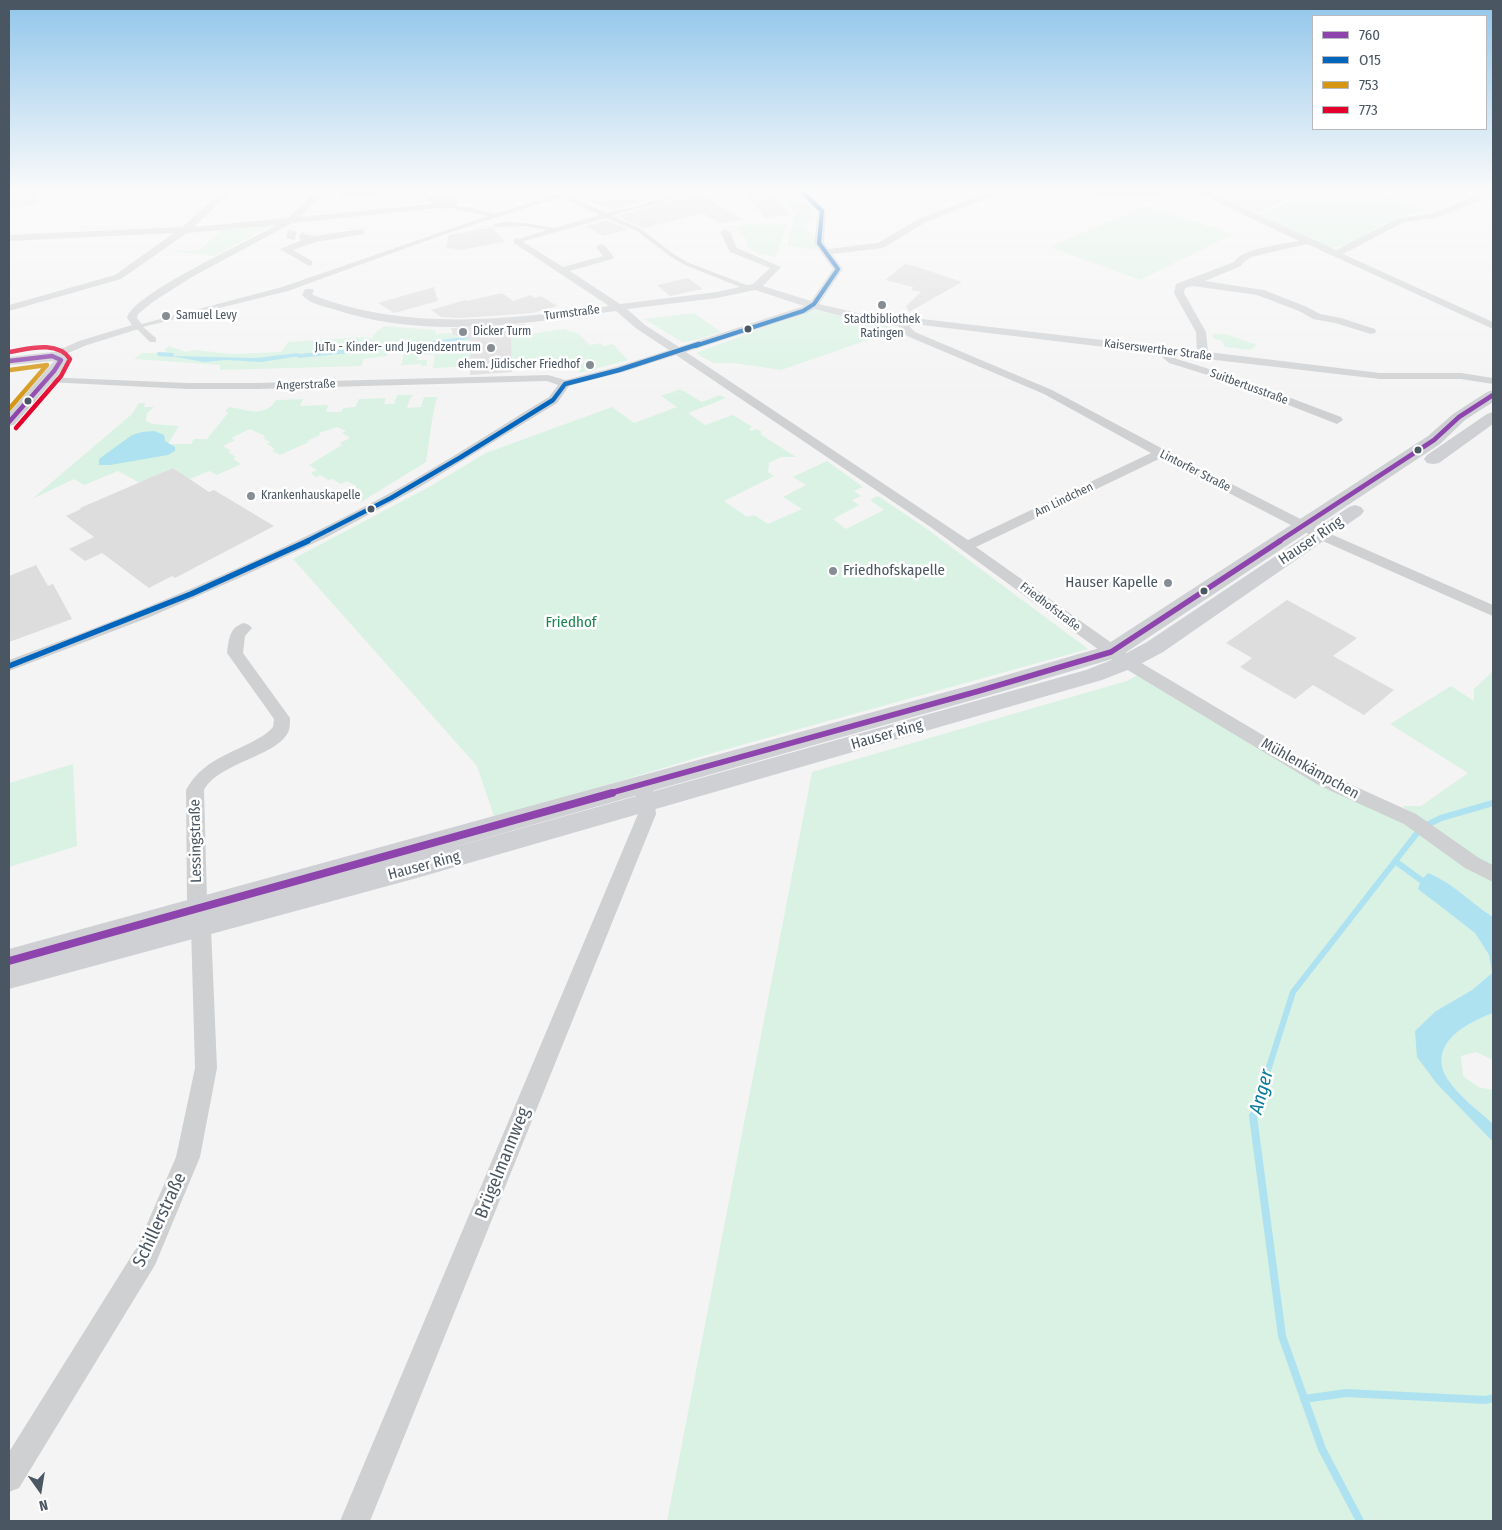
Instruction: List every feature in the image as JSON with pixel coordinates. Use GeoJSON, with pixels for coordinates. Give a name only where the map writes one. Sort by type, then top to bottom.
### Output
{"type":"FeatureCollection","features":[{"type":"Feature","properties":{"kind":"main road","name":"Hauser Ring"},"geometry":{"type":"LineString","coordinates":[[9,977],[199,918],[645,794],[979,691],[1119,657],[1187,627],[1493,393]]}},
{"type":"Feature","properties":{"kind":"main road","name":"Hauser Ring"},"geometry":{"type":"LineString","coordinates":[[1313,530],[1493,417]]}},
{"type":"Feature","properties":{"kind":"main road","name":"Hauser Ring"},"geometry":{"type":"LineString","coordinates":[[9,961],[199,918]]}},
{"type":"Feature","properties":{"kind":"street"},"geometry":{"type":"LineString","coordinates":[[9,308],[118,277],[139,262]]}},
{"type":"Feature","properties":{"kind":"street"},"geometry":{"type":"LineString","coordinates":[[153,340],[132,318],[133,313],[159,293],[212,262]]}},
{"type":"Feature","properties":{"kind":"street"},"geometry":{"type":"LineString","coordinates":[[9,361],[54,356],[83,343],[138,326],[285,290],[361,262]]}},
{"type":"Feature","properties":{"kind":"street","name":"Friedhofstraße"},"geometry":{"type":"LineString","coordinates":[[551,262],[618,307],[641,327],[791,425],[967,546],[1119,657]]}},
{"type":"Feature","properties":{"kind":"street"},"geometry":{"type":"LineString","coordinates":[[563,270],[590,262]]}},
{"type":"Feature","properties":{"kind":"street"},"geometry":{"type":"LineString","coordinates":[[684,262],[752,287],[814,304]]}},
{"type":"Feature","properties":{"kind":"street"},"geometry":{"type":"LineString","coordinates":[[752,287],[776,266],[766,262]]}},
{"type":"Feature","properties":{"kind":"street"},"geometry":{"type":"LineString","coordinates":[[9,666],[53,650],[142,611],[190,596],[276,557],[366,511],[553,400],[565,384],[578,379],[619,370],[803,311],[814,304],[838,269],[833,262]]}},
{"type":"Feature","properties":{"kind":"street"},"geometry":{"type":"LineString","coordinates":[[1203,355],[1201,332],[1179,293],[1180,286],[1192,283],[1239,262]]}},
{"type":"Feature","properties":{"kind":"street"},"geometry":{"type":"LineString","coordinates":[[1354,262],[1493,326]]}},
{"type":"Feature","properties":{"kind":"street"},"geometry":{"type":"LineString","coordinates":[[1192,283],[1260,292],[1303,309],[1317,317],[1337,320],[1371,331]]}},
{"type":"Feature","properties":{"kind":"street","name":"Turmstraße"},"geometry":{"type":"LineString","coordinates":[[285,290],[309,292],[307,295],[311,298],[366,316],[415,322],[487,322],[716,295],[752,287]]}},
{"type":"Feature","properties":{"kind":"street","name":"Kaiserswerther Straße"},"geometry":{"type":"LineString","coordinates":[[814,304],[872,320],[902,324],[922,322],[1380,376],[1461,376],[1493,381]]}},
{"type":"Feature","properties":{"kind":"street","name":"Lintorfer Straße"},"geometry":{"type":"LineString","coordinates":[[902,324],[911,334],[1048,392],[1161,453],[1313,530],[1493,611]]}},
{"type":"Feature","properties":{"kind":"street","name":"Suitbertusstraße"},"geometry":{"type":"LineString","coordinates":[[1166,351],[1166,356],[1173,361],[1230,379],[1337,420]]}},
{"type":"Feature","properties":{"kind":"street"},"geometry":{"type":"LineString","coordinates":[[9,422],[51,375],[60,360],[54,356]]}},
{"type":"Feature","properties":{"kind":"street","name":"Angerstraße"},"geometry":{"type":"LineString","coordinates":[[51,375],[202,386],[277,386],[548,378],[565,384]]}},
{"type":"Feature","properties":{"kind":"street","name":"Kaiserswerther Straße"},"geometry":{"type":"LineString","coordinates":[[1415,376],[1449,380],[1493,393]]}},
{"type":"Feature","properties":{"kind":"street","name":"Am Lindchen"},"geometry":{"type":"LineString","coordinates":[[967,546],[1161,453]]}},
{"type":"Feature","properties":{"kind":"street","name":"Lessingstraße"},"geometry":{"type":"LineString","coordinates":[[199,918],[195,790],[200,780],[212,770],[268,742],[281,728],[282,718],[235,653],[237,635],[244,628]]}},
{"type":"Feature","properties":{"kind":"street"},"geometry":{"type":"LineString","coordinates":[[53,650],[70,636]]}},
{"type":"Feature","properties":{"kind":"street","name":"Mühlenkämpchen"},"geometry":{"type":"LineString","coordinates":[[1119,657],[1326,781],[1410,819],[1472,863],[1493,874]]}},
{"type":"Feature","properties":{"kind":"street","name":"Brügelmannweg"},"geometry":{"type":"LineString","coordinates":[[355,1521],[648,814],[645,794]]}},
{"type":"Feature","properties":{"kind":"street","name":"Schillerstraße"},"geometry":{"type":"LineString","coordinates":[[9,1478],[146,1256],[188,1157],[206,1068],[199,918]]}},
{"type":"Feature","properties":{"kind":"green space"},"geometry":{"type":"Polygon","coordinates":[[[1092,262],[1176,262],[1140,280],[1092,262]]]}},
{"type":"Feature","properties":{"kind":"green space"},"geometry":{"type":"Polygon","coordinates":[[[812,309],[900,329],[781,370],[734,363],[713,363],[696,353],[812,309]]]}},
{"type":"Feature","properties":{"kind":"green space"},"geometry":{"type":"Polygon","coordinates":[[[694,313],[721,332],[692,341],[682,342],[644,319],[694,313]]]}},
{"type":"Feature","properties":{"kind":"green space"},"geometry":{"type":"Polygon","coordinates":[[[384,326],[435,330],[436,334],[452,333],[460,337],[471,334],[477,342],[423,349],[476,344],[470,364],[457,367],[433,368],[435,354],[418,355],[417,360],[427,360],[427,366],[421,366],[421,364],[403,365],[401,367],[404,352],[387,353],[387,356],[363,359],[362,366],[220,370],[220,365],[134,359],[142,353],[165,353],[167,351],[164,350],[169,346],[186,352],[195,350],[232,354],[281,352],[288,342],[372,338],[384,326]]]}},
{"type":"Feature","properties":{"kind":"green space"},"geometry":{"type":"Polygon","coordinates":[[[564,329],[579,334],[590,345],[601,343],[603,346],[613,344],[628,360],[579,373],[580,364],[590,361],[589,359],[580,360],[579,362],[552,363],[550,358],[542,358],[540,363],[501,366],[495,339],[564,329]]]}},
{"type":"Feature","properties":{"kind":"green space"},"geometry":{"type":"Polygon","coordinates":[[[1213,334],[1226,334],[1257,345],[1250,350],[1225,347],[1222,341],[1213,338],[1213,334]]]}},
{"type":"Feature","properties":{"kind":"green space","name":"Friedhof"},"geometry":{"type":"Polygon","coordinates":[[[680,389],[702,402],[720,395],[726,398],[688,413],[705,425],[733,415],[752,427],[749,429],[751,431],[757,429],[762,432],[760,434],[796,457],[781,457],[769,463],[768,472],[774,476],[724,501],[747,517],[754,515],[768,524],[802,509],[783,497],[806,485],[793,477],[827,461],[863,487],[854,491],[861,496],[852,500],[859,505],[833,519],[846,529],[884,510],[870,500],[878,496],[927,529],[1088,649],[709,754],[495,819],[477,766],[293,559],[429,487],[486,453],[612,407],[634,423],[677,407],[661,396],[680,389]]]}},
{"type":"Feature","properties":{"kind":"green space"},"geometry":{"type":"Polygon","coordinates":[[[397,395],[414,395],[410,398],[407,408],[421,407],[424,397],[437,397],[426,462],[361,502],[350,496],[360,490],[355,487],[357,486],[347,481],[341,484],[320,475],[316,477],[311,473],[317,470],[309,465],[350,438],[342,433],[346,431],[337,427],[319,433],[320,435],[307,441],[309,442],[280,455],[272,451],[275,449],[267,444],[270,442],[263,438],[265,436],[250,429],[231,438],[235,440],[223,446],[236,457],[233,459],[241,464],[217,475],[209,471],[190,479],[173,468],[140,483],[118,471],[84,485],[74,479],[32,499],[132,414],[139,403],[145,403],[144,407],[154,407],[147,413],[146,421],[152,424],[179,426],[168,444],[191,444],[194,439],[207,439],[228,413],[225,411],[230,407],[261,411],[272,406],[276,400],[303,399],[300,406],[328,405],[326,412],[341,412],[343,408],[355,407],[359,399],[386,398],[384,404],[394,404],[397,395]]]}},
{"type":"Feature","properties":{"kind":"green space"},"geometry":{"type":"Polygon","coordinates":[[[1493,671],[1493,917],[1437,877],[1428,873],[1421,880],[1432,900],[1475,933],[1489,955],[1492,973],[1472,990],[1436,1011],[1437,1084],[1493,1142],[1493,1521],[667,1521],[812,772],[1127,681],[1143,672],[1326,781],[1425,825],[1402,806],[1421,806],[1468,773],[1390,724],[1451,686],[1474,701],[1474,689],[1493,671]]]}},
{"type":"Feature","properties":{"kind":"green space"},"geometry":{"type":"Polygon","coordinates":[[[73,764],[77,846],[9,867],[9,783],[73,764]]]}},
{"type":"Feature","properties":{"kind":"green space"},"geometry":{"type":"Polygon","coordinates":[[[1493,1013],[1493,1060],[1476,1052],[1461,1056],[1463,1076],[1478,1087],[1493,1090],[1493,1124],[1453,1087],[1443,1068],[1442,1057],[1445,1047],[1460,1030],[1493,1013]]]}},
{"type":"Feature","properties":{"kind":"water"},"geometry":{"type":"Polygon","coordinates":[[[298,353],[299,356],[262,362],[225,360],[204,362],[171,356],[256,358],[298,353]]]}},
{"type":"Feature","properties":{"kind":"water"},"geometry":{"type":"Polygon","coordinates":[[[154,431],[164,435],[165,441],[175,447],[175,451],[168,455],[110,465],[99,465],[99,459],[132,435],[154,431]]]}},
{"type":"Feature","properties":{"kind":"water"},"geometry":{"type":"Polygon","coordinates":[[[1428,873],[1453,887],[1493,917],[1493,1013],[1460,1030],[1445,1047],[1442,1057],[1443,1068],[1453,1087],[1493,1124],[1493,1142],[1437,1084],[1417,1057],[1415,1031],[1436,1011],[1472,990],[1492,973],[1489,955],[1475,933],[1418,889],[1421,880],[1428,873]]]}},
{"type":"Feature","properties":{"kind":"building"},"geometry":{"type":"Polygon","coordinates":[[[905,264],[962,282],[909,312],[906,306],[921,292],[911,290],[913,287],[885,280],[905,264]]]}},
{"type":"Feature","properties":{"kind":"building"},"geometry":{"type":"Polygon","coordinates":[[[688,278],[703,289],[670,296],[657,285],[688,278]]]}},
{"type":"Feature","properties":{"kind":"building"},"geometry":{"type":"Polygon","coordinates":[[[434,287],[438,301],[394,313],[378,303],[434,287]]]}},
{"type":"Feature","properties":{"kind":"building"},"geometry":{"type":"Polygon","coordinates":[[[502,293],[513,301],[531,295],[534,298],[541,296],[557,306],[533,313],[461,318],[441,317],[431,310],[465,300],[502,293]]]}},
{"type":"Feature","properties":{"kind":"building"},"geometry":{"type":"Polygon","coordinates":[[[525,324],[529,335],[511,337],[512,372],[470,375],[470,338],[453,335],[451,328],[525,324]]]}},
{"type":"Feature","properties":{"kind":"building"},"geometry":{"type":"Polygon","coordinates":[[[173,468],[209,492],[214,490],[274,526],[175,578],[172,576],[149,588],[102,553],[85,561],[69,549],[94,537],[66,516],[80,508],[173,468]]]}},
{"type":"Feature","properties":{"kind":"building"},"geometry":{"type":"Polygon","coordinates":[[[36,565],[48,586],[53,584],[72,619],[9,642],[9,576],[36,565]]]}},
{"type":"Feature","properties":{"kind":"building"},"geometry":{"type":"Polygon","coordinates":[[[1287,600],[1357,638],[1333,656],[1394,690],[1364,715],[1313,685],[1295,699],[1240,667],[1252,658],[1226,643],[1287,600]]]}},
{"type":"Feature","properties":{"kind":"waterway"},"geometry":{"type":"LineString","coordinates":[[411,346],[473,337]]}},
{"type":"Feature","properties":{"kind":"waterway"},"geometry":{"type":"LineString","coordinates":[[299,356],[420,344]]}},
{"type":"Feature","properties":{"kind":"waterway"},"geometry":{"type":"LineString","coordinates":[[159,354],[172,355]]}},
{"type":"Feature","properties":{"kind":"waterway","name":"Anger"},"geometry":{"type":"LineString","coordinates":[[1395,861],[1421,828],[1441,818],[1493,803]]}},
{"type":"Feature","properties":{"kind":"waterway","name":"Anger"},"geometry":{"type":"LineString","coordinates":[[1253,1117],[1293,992],[1395,861]]}},
{"type":"Feature","properties":{"kind":"waterway"},"geometry":{"type":"LineString","coordinates":[[1395,861],[1421,880]]}},
{"type":"Feature","properties":{"kind":"waterway","name":"Anger"},"geometry":{"type":"LineString","coordinates":[[1253,1117],[1282,1336],[1304,1399]]}},
{"type":"Feature","properties":{"kind":"waterway"},"geometry":{"type":"LineString","coordinates":[[1304,1399],[1346,1393],[1486,1400],[1493,1398]]}},
{"type":"Feature","properties":{"kind":"waterway","name":"Anger"},"geometry":{"type":"LineString","coordinates":[[1304,1399],[1322,1449],[1360,1521]]}},
{"type":"Feature","properties":{"kind":"transit line","name":"O15"},"geometry":{"type":"LineString","coordinates":[[9,666],[191,594],[280,555],[324,533],[414,485],[553,400],[565,384],[619,370],[803,311],[814,304],[838,269],[833,262]]}},
{"type":"Feature","properties":{"kind":"transit line","name":"773"},"geometry":{"type":"LineString","coordinates":[[9,352],[33,348],[52,348],[66,353],[70,359],[61,376],[16,428]]}},
{"type":"Feature","properties":{"kind":"transit line","name":"760"},"geometry":{"type":"LineString","coordinates":[[9,361],[52,356],[61,360],[54,371],[9,422]]}},
{"type":"Feature","properties":{"kind":"transit line","name":"753"},"geometry":{"type":"LineString","coordinates":[[9,409],[47,365],[10,370]]}},
{"type":"Feature","properties":{"kind":"transit line","name":"760"},"geometry":{"type":"LineString","coordinates":[[9,961],[979,691],[1111,652],[1434,440],[1459,417],[1493,395]]}},
{"type":"Feature","properties":{"kind":"place","name":"Stadtbibliothek Ratingen"},"geometry":{"type":"Point","coordinates":[882,305]}},
{"type":"Feature","properties":{"kind":"place","name":"Samuel Levy"},"geometry":{"type":"Point","coordinates":[166,316]}},
{"type":"Feature","properties":{"kind":"place","name":"Dicker Turm"},"geometry":{"type":"Point","coordinates":[463,332]}},
{"type":"Feature","properties":{"kind":"place","name":"JuTu - Kinder- und Jugendzentrum"},"geometry":{"type":"Point","coordinates":[491,348]}},
{"type":"Feature","properties":{"kind":"place","name":"ehem. Jüdischer Friedhof"},"geometry":{"type":"Point","coordinates":[590,365]}},
{"type":"Feature","properties":{"kind":"place","name":"Krankenhauskapelle"},"geometry":{"type":"Point","coordinates":[251,496]}},
{"type":"Feature","properties":{"kind":"place","name":"Friedhofskapelle"},"geometry":{"type":"Point","coordinates":[833,571]}},
{"type":"Feature","properties":{"kind":"place","name":"Hauser Kapelle"},"geometry":{"type":"Point","coordinates":[1168,583]}}]}
